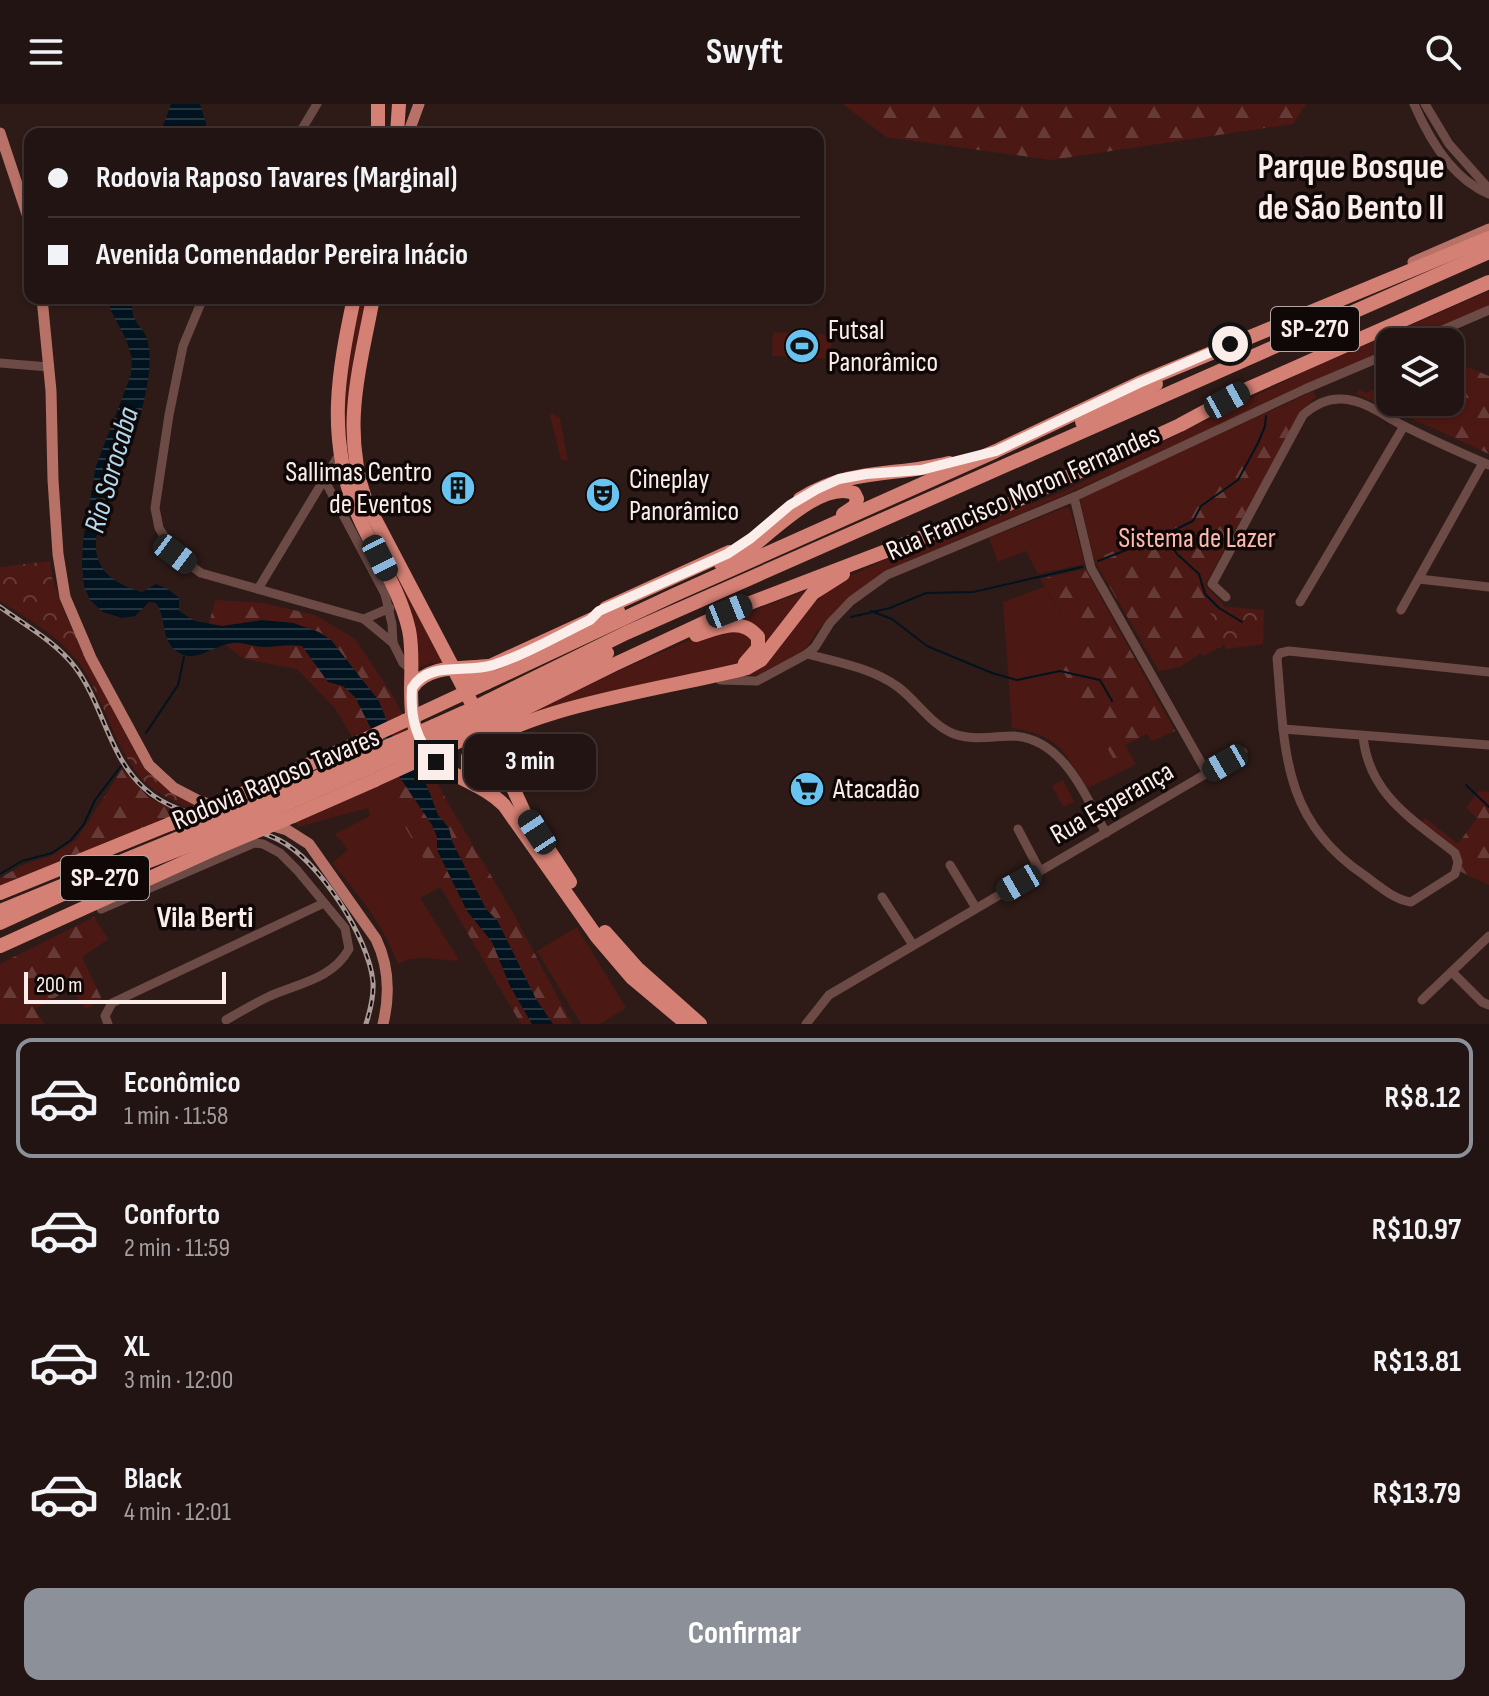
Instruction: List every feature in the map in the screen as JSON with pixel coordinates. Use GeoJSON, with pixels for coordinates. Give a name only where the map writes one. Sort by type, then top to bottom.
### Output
{"type":"FeatureCollection","features":[{"type":"Feature","properties":{"kind":"highway"},"geometry":{"type":"LineString","coordinates":[[378,104],[378,128]]}},
{"type":"Feature","properties":{"kind":"highway"},"geometry":{"type":"LineString","coordinates":[[397,128],[399,104]]}},
{"type":"Feature","properties":{"kind":"highway","name":"SP-270"},"geometry":{"type":"LineString","coordinates":[[0,946],[172,866],[212,843],[293,816],[365,762],[486,683],[1139,383],[1489,238]]}},
{"type":"Feature","properties":{"kind":"highway","name":"Rodovia Raposo Tavares"},"geometry":{"type":"LineString","coordinates":[[0,911],[261,802],[498,716],[626,633],[1489,252]]}},
{"type":"Feature","properties":{"kind":"highway","name":"Rodovia Raposo Tavares"},"geometry":{"type":"LineString","coordinates":[[0,925],[61,895],[212,843],[365,762],[443,749],[628,643],[1489,261]]}},
{"type":"Feature","properties":{"kind":"highway","name":"SP-270"},"geometry":{"type":"LineString","coordinates":[[498,716],[729,611],[1009,504],[1180,425],[1245,390],[1489,282]]}},
{"type":"Feature","properties":{"kind":"highway"},"geometry":{"type":"LineString","coordinates":[[353,304],[338,379],[337,404],[356,509],[400,597],[409,633],[417,736],[426,751],[447,771],[489,790],[504,805],[567,896],[623,968],[687,1024]]}},
{"type":"Feature","properties":{"kind":"highway"},"geometry":{"type":"LineString","coordinates":[[372,304],[347,449],[366,502],[466,691],[485,744],[501,763],[524,812],[605,931],[637,968],[700,1024]]}},
{"type":"Feature","properties":{"kind":"highway"},"geometry":{"type":"LineString","coordinates":[[353,408],[379,304]]}},
{"type":"Feature","properties":{"kind":"highway"},"geometry":{"type":"LineString","coordinates":[[1011,463],[1054,436],[1230,344]]}},
{"type":"Feature","properties":{"kind":"highway"},"geometry":{"type":"LineString","coordinates":[[590,620],[599,611],[727,554],[790,505],[839,479],[921,470],[996,451]]}},
{"type":"Feature","properties":{"kind":"highway"},"geometry":{"type":"LineString","coordinates":[[466,691],[470,679],[492,665],[735,558],[783,520],[812,502],[839,491],[854,493],[857,499],[855,506],[845,513],[761,556]]}},
{"type":"Feature","properties":{"kind":"highway"},"geometry":{"type":"LineString","coordinates":[[498,716],[581,705],[747,668],[761,660],[813,593],[840,576],[909,543]]}},
{"type":"Feature","properties":{"kind":"highway"},"geometry":{"type":"LineString","coordinates":[[613,665],[727,625],[743,625],[752,629],[758,637],[758,648],[751,658],[740,666],[698,681]]}},
{"type":"Feature","properties":{"kind":"highway"},"geometry":{"type":"LineString","coordinates":[[437,635],[445,640],[459,661],[475,668]]}},
{"type":"Feature","properties":{"kind":"highway"},"geometry":{"type":"LineString","coordinates":[[412,688],[430,672],[492,665]]}},
{"type":"Feature","properties":{"kind":"highway"},"geometry":{"type":"LineString","coordinates":[[478,785],[468,757],[485,744],[498,716]]}},
{"type":"Feature","properties":{"kind":"highway"},"geometry":{"type":"LineString","coordinates":[[498,716],[501,763]]}},
{"type":"Feature","properties":{"kind":"highway","name":"SP-270"},"geometry":{"type":"LineString","coordinates":[[0,893],[242,794],[365,762]]}},
{"type":"Feature","properties":{"kind":"highway"},"geometry":{"type":"LineString","coordinates":[[0,925],[172,866]]}},
{"type":"Feature","properties":{"kind":"main road"},"geometry":{"type":"LineString","coordinates":[[410,128],[419,104]]}},
{"type":"Feature","properties":{"kind":"main road"},"geometry":{"type":"LineString","coordinates":[[0,133],[24,205]]}},
{"type":"Feature","properties":{"kind":"main road"},"geometry":{"type":"LineString","coordinates":[[1305,313],[1489,229]]}},
{"type":"Feature","properties":{"kind":"main road"},"geometry":{"type":"LineString","coordinates":[[43,304],[49,367],[58,554],[65,597],[91,658],[149,765],[174,788],[212,806],[287,830],[301,837],[316,852],[383,953],[388,1004],[383,1024]]}},
{"type":"Feature","properties":{"kind":"street"},"geometry":{"type":"LineString","coordinates":[[303,128],[317,104]]}},
{"type":"Feature","properties":{"kind":"street"},"geometry":{"type":"LineString","coordinates":[[1414,104],[1434,145],[1477,189],[1489,192]]}},
{"type":"Feature","properties":{"kind":"street"},"geometry":{"type":"LineString","coordinates":[[1425,104],[1449,144],[1489,192]]}},
{"type":"Feature","properties":{"kind":"street"},"geometry":{"type":"LineString","coordinates":[[200,304],[183,346],[169,415],[155,508],[159,528],[175,554],[201,573],[364,619],[393,643]]}},
{"type":"Feature","properties":{"kind":"street"},"geometry":{"type":"LineString","coordinates":[[1447,328],[1489,310]]}},
{"type":"Feature","properties":{"kind":"street"},"geometry":{"type":"LineString","coordinates":[[1468,319],[1489,319]]}},
{"type":"Feature","properties":{"kind":"street","name":"Rua Francisco Moron Fernandes"},"geometry":{"type":"LineString","coordinates":[[698,681],[757,681],[807,654],[851,601],[887,575],[1074,497],[1376,359]]}},
{"type":"Feature","properties":{"kind":"street"},"geometry":{"type":"LineString","coordinates":[[0,363],[49,367]]}},
{"type":"Feature","properties":{"kind":"street"},"geometry":{"type":"LineString","coordinates":[[1226,597],[1212,584],[1303,415],[1323,401],[1340,399],[1359,401],[1486,464],[1401,610]]}},
{"type":"Feature","properties":{"kind":"street"},"geometry":{"type":"LineString","coordinates":[[1300,602],[1404,426]]}},
{"type":"Feature","properties":{"kind":"street"},"geometry":{"type":"LineString","coordinates":[[258,589],[324,479],[347,449]]}},
{"type":"Feature","properties":{"kind":"street"},"geometry":{"type":"LineString","coordinates":[[324,479],[385,594],[390,608],[393,643],[403,663],[412,670]]}},
{"type":"Feature","properties":{"kind":"street"},"geometry":{"type":"LineString","coordinates":[[1074,497],[1091,568],[1207,773]]}},
{"type":"Feature","properties":{"kind":"street"},"geometry":{"type":"LineString","coordinates":[[1419,579],[1489,587]]}},
{"type":"Feature","properties":{"kind":"street"},"geometry":{"type":"LineString","coordinates":[[364,619],[390,608]]}},
{"type":"Feature","properties":{"kind":"street"},"geometry":{"type":"LineString","coordinates":[[1363,736],[1373,778],[1391,800],[1455,853],[1458,862],[1455,874],[1411,902],[1401,900],[1352,867],[1329,846],[1299,803],[1283,729],[1277,658],[1280,653],[1289,651],[1489,672]]}},
{"type":"Feature","properties":{"kind":"street"},"geometry":{"type":"LineString","coordinates":[[807,654],[871,672],[896,685],[940,726],[953,734],[965,737],[1016,736],[1035,740],[1049,748],[1072,772],[1106,833]]}},
{"type":"Feature","properties":{"kind":"street"},"geometry":{"type":"LineString","coordinates":[[1283,729],[1489,745]]}},
{"type":"Feature","properties":{"kind":"street","name":"Rua Esperança"},"geometry":{"type":"LineString","coordinates":[[806,1024],[810,1015],[829,995],[1243,752]]}},
{"type":"Feature","properties":{"kind":"street"},"geometry":{"type":"LineString","coordinates":[[1018,829],[1040,871]]}},
{"type":"Feature","properties":{"kind":"street"},"geometry":{"type":"LineString","coordinates":[[101,909],[254,843],[280,853],[345,928],[349,949],[344,958],[321,977],[270,996],[226,1023]]}},
{"type":"Feature","properties":{"kind":"street"},"geometry":{"type":"LineString","coordinates":[[950,865],[976,908]]}},
{"type":"Feature","properties":{"kind":"street"},"geometry":{"type":"LineString","coordinates":[[882,897],[913,945]]}},
{"type":"Feature","properties":{"kind":"street"},"geometry":{"type":"LineString","coordinates":[[106,1020],[112,1003],[324,903]]}},
{"type":"Feature","properties":{"kind":"street"},"geometry":{"type":"LineString","coordinates":[[1422,1000],[1489,936]]}},
{"type":"Feature","properties":{"kind":"street"},"geometry":{"type":"LineString","coordinates":[[1452,972],[1482,1002],[1489,1005]]}},
{"type":"Feature","properties":{"kind":"green space"},"geometry":{"type":"Polygon","coordinates":[[[843,104],[1306,104],[1293,124],[1051,160],[886,137],[843,104]]]}},
{"type":"Feature","properties":{"kind":"green space"},"geometry":{"type":"Polygon","coordinates":[[[1489,291],[1489,306],[1438,328],[1404,328],[1489,291]]]}},
{"type":"Feature","properties":{"kind":"green space"},"geometry":{"type":"Polygon","coordinates":[[[357,304],[368,304],[350,453],[446,663],[431,663],[416,669],[414,643],[360,509],[343,451],[346,352],[357,304]]]}},
{"type":"Feature","properties":{"kind":"green space","name":"Futsal Panorâmico"},"geometry":{"type":"Polygon","coordinates":[[[773,332],[832,335],[830,359],[772,356],[773,332]]]}},
{"type":"Feature","properties":{"kind":"green space"},"geometry":{"type":"Polygon","coordinates":[[[1376,340],[1376,354],[1067,494],[888,570],[849,598],[817,631],[805,650],[764,674],[739,677],[807,608],[847,577],[902,552],[1062,492],[1303,372],[1376,340]]]}},
{"type":"Feature","properties":{"kind":"green space"},"geometry":{"type":"Polygon","coordinates":[[[1464,368],[1489,376],[1489,454],[1435,429],[1441,416],[1464,416],[1464,368]]]}},
{"type":"Feature","properties":{"kind":"green space"},"geometry":{"type":"Polygon","coordinates":[[[1359,389],[1366,394],[1372,389],[1376,392],[1376,403],[1356,394],[1359,389]]]}},
{"type":"Feature","properties":{"kind":"green space"},"geometry":{"type":"Polygon","coordinates":[[[1313,391],[1316,397],[1302,410],[1205,585],[1224,607],[1208,606],[1224,645],[1203,656],[1201,653],[1180,667],[1159,671],[1094,560],[1162,529],[1233,473],[1288,403],[1313,391]]]}},
{"type":"Feature","properties":{"kind":"green space"},"geometry":{"type":"Polygon","coordinates":[[[1288,403],[1233,473],[1162,530],[1094,560],[1081,499],[1288,403]]]}},
{"type":"Feature","properties":{"kind":"green space"},"geometry":{"type":"Polygon","coordinates":[[[552,413],[560,418],[568,461],[561,460],[550,416],[552,413]]]}},
{"type":"Feature","properties":{"kind":"green space"},"geometry":{"type":"Polygon","coordinates":[[[1406,416],[1441,416],[1435,429],[1406,416]]]}},
{"type":"Feature","properties":{"kind":"green space"},"geometry":{"type":"Polygon","coordinates":[[[1066,507],[1070,509],[1085,564],[1038,574],[1026,551],[998,562],[989,538],[1066,507]]]}},
{"type":"Feature","properties":{"kind":"green space"},"geometry":{"type":"Polygon","coordinates":[[[50,561],[52,578],[68,621],[146,764],[197,805],[187,808],[149,786],[128,760],[90,681],[74,656],[44,630],[0,601],[0,567],[50,561]]]}},
{"type":"Feature","properties":{"kind":"green space"},"geometry":{"type":"Polygon","coordinates":[[[1085,569],[1175,731],[1152,741],[1147,734],[1125,745],[1136,764],[1121,772],[1057,661],[1082,648],[1040,579],[1085,569]]]}},
{"type":"Feature","properties":{"kind":"green space"},"geometry":{"type":"Polygon","coordinates":[[[1044,587],[1083,648],[1058,661],[1121,772],[1086,789],[1072,764],[1050,740],[1012,728],[1003,602],[1044,587]]]}},
{"type":"Feature","properties":{"kind":"green space"},"geometry":{"type":"Polygon","coordinates":[[[807,590],[757,655],[751,623],[739,616],[807,590]]]}},
{"type":"Feature","properties":{"kind":"green space"},"geometry":{"type":"Polygon","coordinates":[[[215,600],[263,603],[315,615],[355,639],[392,694],[448,803],[512,911],[572,1024],[521,1024],[335,708],[297,669],[244,659],[215,637],[209,624],[215,600]]]}},
{"type":"Feature","properties":{"kind":"green space","name":"Sistema de Lazer"},"geometry":{"type":"Polygon","coordinates":[[[1207,605],[1264,610],[1263,644],[1226,649],[1207,605]]]}},
{"type":"Feature","properties":{"kind":"green space"},"geometry":{"type":"Polygon","coordinates":[[[742,629],[753,639],[752,648],[739,662],[497,729],[709,632],[742,629]]]}},
{"type":"Feature","properties":{"kind":"green space"},"geometry":{"type":"Polygon","coordinates":[[[122,769],[148,797],[180,813],[0,889],[0,878],[25,864],[51,856],[77,839],[122,769]]]}},
{"type":"Feature","properties":{"kind":"green space"},"geometry":{"type":"Polygon","coordinates":[[[1063,780],[1074,802],[1063,807],[1052,786],[1063,780]]]}},
{"type":"Feature","properties":{"kind":"green space"},"geometry":{"type":"Polygon","coordinates":[[[379,782],[441,887],[420,898],[457,961],[425,958],[398,964],[378,923],[332,863],[348,850],[335,834],[370,816],[368,808],[298,827],[295,820],[379,782]]]}},
{"type":"Feature","properties":{"kind":"green space"},"geometry":{"type":"Polygon","coordinates":[[[1479,791],[1489,792],[1489,885],[1459,871],[1462,860],[1422,823],[1425,818],[1458,844],[1477,818],[1466,808],[1479,791]]]}},
{"type":"Feature","properties":{"kind":"green space"},"geometry":{"type":"Polygon","coordinates":[[[94,917],[108,939],[82,957],[102,1000],[86,1009],[70,989],[35,1009],[44,1024],[0,1024],[0,964],[94,917]]]}},
{"type":"Feature","properties":{"kind":"green space"},"geometry":{"type":"Polygon","coordinates":[[[577,927],[626,1008],[600,1024],[581,1024],[537,951],[577,927]]]}},
{"type":"Feature","properties":{"kind":"water"},"geometry":{"type":"Polygon","coordinates":[[[171,104],[200,104],[206,128],[162,128],[171,104]]]}},
{"type":"Feature","properties":{"kind":"water","name":"Rio Sorocaba"},"geometry":{"type":"Polygon","coordinates":[[[110,304],[132,304],[133,315],[146,336],[150,363],[133,442],[98,529],[96,549],[101,566],[119,583],[142,592],[156,584],[168,589],[179,598],[179,611],[195,621],[222,626],[262,620],[293,623],[319,632],[331,640],[379,701],[393,737],[427,786],[438,815],[449,828],[452,841],[486,909],[497,920],[536,999],[553,1024],[532,1024],[510,986],[492,942],[467,911],[437,850],[437,837],[432,825],[384,754],[355,697],[343,686],[328,682],[302,646],[264,647],[233,643],[188,656],[170,644],[156,603],[149,602],[135,616],[122,618],[103,612],[90,600],[84,586],[83,541],[96,466],[131,375],[132,358],[126,339],[110,304]]]}},
{"type":"Feature","properties":{"kind":"waterway"},"geometry":{"type":"LineString","coordinates":[[1098,561],[1193,521],[1201,506],[1238,480],[1258,443],[1266,416]]}},
{"type":"Feature","properties":{"kind":"waterway"},"geometry":{"type":"LineString","coordinates":[[1166,536],[1177,554],[1199,574],[1205,594],[1219,608],[1242,622]]}},
{"type":"Feature","properties":{"kind":"waterway"},"geometry":{"type":"LineString","coordinates":[[851,617],[890,608],[926,593],[973,592],[1082,567]]}},
{"type":"Feature","properties":{"kind":"waterway"},"geometry":{"type":"LineString","coordinates":[[871,611],[892,619],[927,646],[992,673],[1017,680],[1060,671],[1100,680],[1112,701]]}},
{"type":"Feature","properties":{"kind":"waterway"},"geometry":{"type":"LineString","coordinates":[[146,733],[178,685],[184,657]]}},
{"type":"Feature","properties":{"kind":"waterway"},"geometry":{"type":"LineString","coordinates":[[0,874],[22,861],[52,853],[71,840],[84,824],[95,800],[121,766]]}},
{"type":"Feature","properties":{"kind":"waterway"},"geometry":{"type":"LineString","coordinates":[[1466,785],[1489,807]]}},
{"type":"Feature","properties":{"kind":"railway"},"geometry":{"type":"LineString","coordinates":[[0,607],[68,658],[93,697],[122,761],[144,788],[159,799],[192,814],[245,827],[279,840],[310,864],[340,902],[362,944],[373,982],[366,1024]]}},
{"type":"Feature","properties":{"kind":"place","name":"Futsal Panorâmico"},"geometry":{"type":"Point","coordinates":[802,346]}},
{"type":"Feature","properties":{"kind":"place","name":"Sallimas Centro de Eventos"},"geometry":{"type":"Point","coordinates":[458,488]}},
{"type":"Feature","properties":{"kind":"place","name":"Cineplay Panorâmico"},"geometry":{"type":"Point","coordinates":[603,495]}},
{"type":"Feature","properties":{"kind":"place","name":"Atacadão"},"geometry":{"type":"Point","coordinates":[807,789]}},
{"type":"Feature","properties":{"kind":"district","name":"Parque Bosque de São Bento II"},"geometry":{"type":"Point","coordinates":[1351,188]}},
{"type":"Feature","properties":{"kind":"district","name":"Vila Berti"},"geometry":{"type":"Point","coordinates":[205,918]}},
{"type":"Feature","properties":{"kind":"route"},"geometry":{"type":"LineString","coordinates":[[436,762],[417,736],[411,698],[416,682],[430,672],[492,665],[590,620],[599,611],[727,554],[790,505],[839,479],[921,470],[996,451],[1083,408],[1230,344]]}}]}
